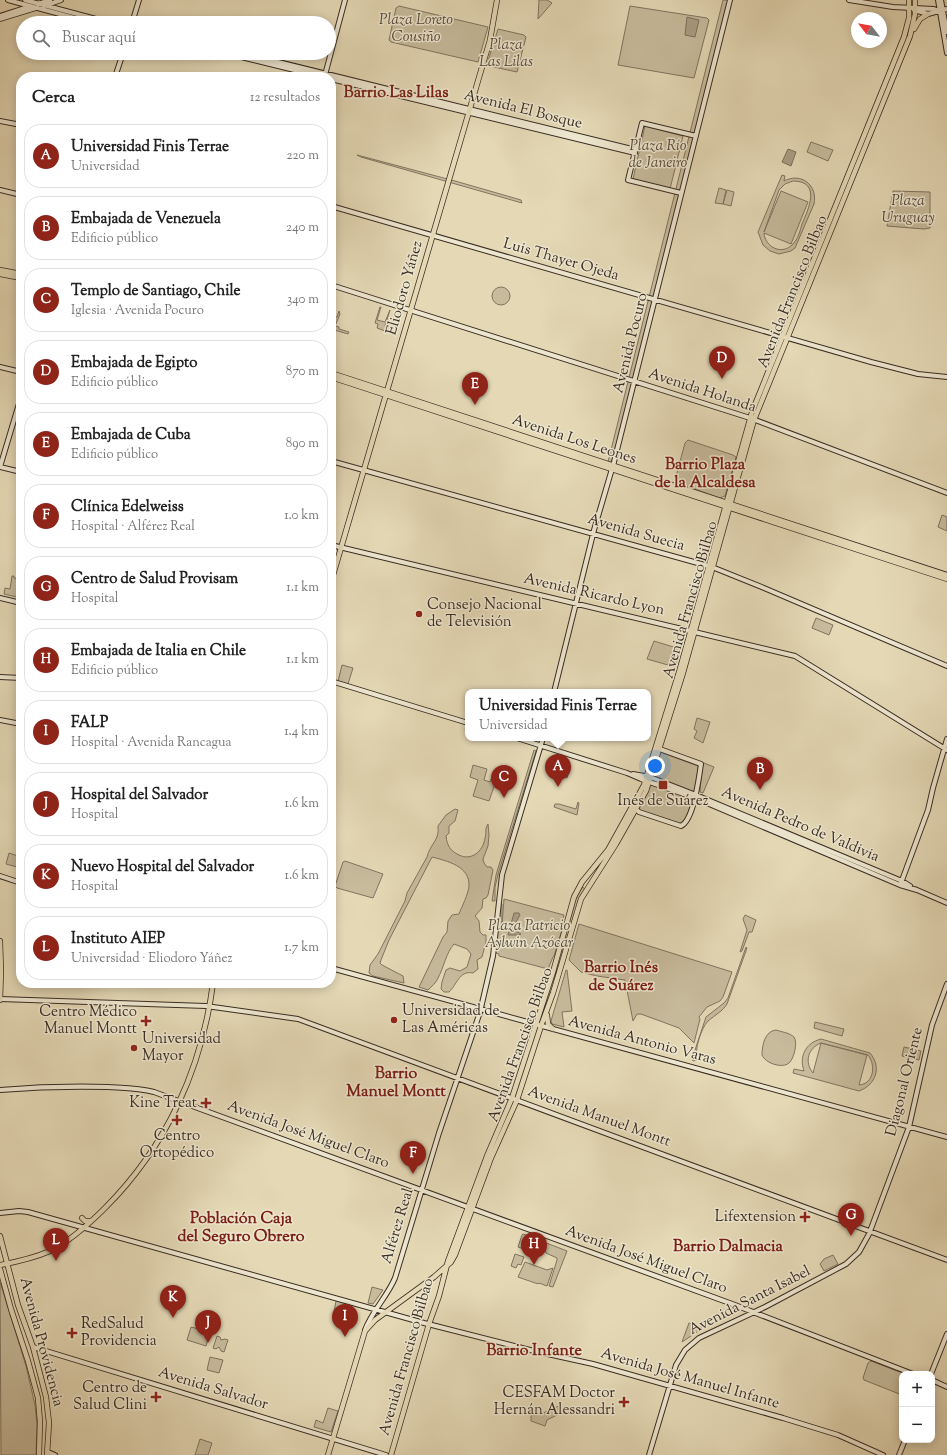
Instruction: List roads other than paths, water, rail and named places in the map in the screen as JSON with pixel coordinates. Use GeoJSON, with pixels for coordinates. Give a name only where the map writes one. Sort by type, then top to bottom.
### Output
{"type":"FeatureCollection","features":[{"type":"Feature","properties":{"kind":"main road","name":"Eliodoro Yáñez"},"geometry":{"type":"LineString","coordinates":[[336,565],[470,111],[490,40],[497,0]]}},
{"type":"Feature","properties":{"kind":"main road","name":"Avenida Francisco Bilbao"},"geometry":{"type":"LineString","coordinates":[[539,1025],[547,1011],[553,993],[578,908],[591,883],[636,809],[648,779],[711,567],[752,419],[902,42],[908,24],[910,8],[909,0]]}},
{"type":"Feature","properties":{"kind":"main road","name":"Avenida Francisco Bilbao"},"geometry":{"type":"LineString","coordinates":[[785,337],[910,36],[915,10],[915,0]]}},
{"type":"Feature","properties":{"kind":"main road"},"geometry":{"type":"LineString","coordinates":[[910,36],[919,20],[928,14]]}},
{"type":"Feature","properties":{"kind":"main road"},"geometry":{"type":"LineString","coordinates":[[0,270],[16,273]]}},
{"type":"Feature","properties":{"kind":"main road"},"geometry":{"type":"LineString","coordinates":[[0,274],[16,277]]}},
{"type":"Feature","properties":{"kind":"main road","name":"Avenida Los Leones"},"geometry":{"type":"LineString","coordinates":[[336,375],[386,393],[947,579]]}},
{"type":"Feature","properties":{"kind":"main road","name":"Avenida Los Leones"},"geometry":{"type":"LineString","coordinates":[[336,378],[386,393]]}},
{"type":"Feature","properties":{"kind":"main road","name":"Avenida Los Leones"},"geometry":{"type":"LineString","coordinates":[[728,506],[947,575]]}},
{"type":"Feature","properties":{"kind":"main road","name":"Avenida Francisco Bilbao"},"geometry":{"type":"LineString","coordinates":[[391,1455],[429,1324],[439,1296],[446,1266],[455,1255],[470,1208],[494,1153],[539,1025],[571,906],[580,886],[608,850],[648,779]]}},
{"type":"Feature","properties":{"kind":"main road"},"geometry":{"type":"LineString","coordinates":[[585,878],[587,882],[591,883]]}},
{"type":"Feature","properties":{"kind":"main road"},"geometry":{"type":"LineString","coordinates":[[580,886],[587,890]]}},
{"type":"Feature","properties":{"kind":"main road"},"geometry":{"type":"LineString","coordinates":[[0,941],[2,970],[0,1000]]}},
{"type":"Feature","properties":{"kind":"main road"},"geometry":{"type":"LineString","coordinates":[[0,1265],[49,1251],[64,1242],[91,1221],[115,1198],[137,1172],[159,1141],[180,1101],[196,1063],[210,1007],[212,988]]}},
{"type":"Feature","properties":{"kind":"main road"},"geometry":{"type":"LineString","coordinates":[[547,1011],[547,1022],[553,1029]]}},
{"type":"Feature","properties":{"kind":"main road"},"geometry":{"type":"LineString","coordinates":[[82,1218],[85,1221],[91,1221]]}},
{"type":"Feature","properties":{"kind":"main road","name":"Avenida Providencia"},"geometry":{"type":"LineString","coordinates":[[0,1236],[18,1305],[33,1347],[44,1389],[48,1413],[48,1454]]}},
{"type":"Feature","properties":{"kind":"main road"},"geometry":{"type":"LineString","coordinates":[[0,1270],[7,1264]]}},
{"type":"Feature","properties":{"kind":"main road"},"geometry":{"type":"LineString","coordinates":[[328,1455],[365,1330],[372,1322],[434,1277],[446,1266]]}},
{"type":"Feature","properties":{"kind":"main road","name":"Avenida Providencia"},"geometry":{"type":"LineString","coordinates":[[0,1270],[28,1361],[39,1406],[39,1455]]}},
{"type":"Feature","properties":{"kind":"main road"},"geometry":{"type":"LineString","coordinates":[[20,1334],[33,1347],[28,1361]]}},
{"type":"Feature","properties":{"kind":"main road"},"geometry":{"type":"LineString","coordinates":[[40,1443],[48,1454]]}},
{"type":"Feature","properties":{"kind":"street"},"geometry":{"type":"LineString","coordinates":[[8,0],[28,6],[44,6],[83,16]]}},
{"type":"Feature","properties":{"kind":"street"},"geometry":{"type":"LineString","coordinates":[[0,18],[37,6],[50,0]]}},
{"type":"Feature","properties":{"kind":"street"},"geometry":{"type":"LineString","coordinates":[[44,6],[61,0]]}},
{"type":"Feature","properties":{"kind":"street"},"geometry":{"type":"LineString","coordinates":[[134,16],[139,0]]}},
{"type":"Feature","properties":{"kind":"street"},"geometry":{"type":"LineString","coordinates":[[336,33],[345,0]]}},
{"type":"Feature","properties":{"kind":"street","name":"Avenida Pocuro"},"geometry":{"type":"LineString","coordinates":[[555,689],[593,533],[634,382],[730,0]]}},
{"type":"Feature","properties":{"kind":"street"},"geometry":{"type":"LineString","coordinates":[[849,0],[910,8],[928,14],[934,14],[943,10]]}},
{"type":"Feature","properties":{"kind":"street"},"geometry":{"type":"LineString","coordinates":[[938,0],[943,10],[947,53]]}},
{"type":"Feature","properties":{"kind":"street"},"geometry":{"type":"LineString","coordinates":[[941,0],[947,32]]}},
{"type":"Feature","properties":{"kind":"street"},"geometry":{"type":"LineString","coordinates":[[27,1],[52,13],[64,16]]}},
{"type":"Feature","properties":{"kind":"street"},"geometry":{"type":"LineString","coordinates":[[0,18],[28,6]]}},
{"type":"Feature","properties":{"kind":"street"},"geometry":{"type":"LineString","coordinates":[[52,13],[59,10]]}},
{"type":"Feature","properties":{"kind":"street"},"geometry":{"type":"LineString","coordinates":[[915,10],[943,10]]}},
{"type":"Feature","properties":{"kind":"street"},"geometry":{"type":"LineString","coordinates":[[117,72],[121,60]]}},
{"type":"Feature","properties":{"kind":"street","name":"Avenida El Bosque"},"geometry":{"type":"LineString","coordinates":[[255,60],[307,72]]}},
{"type":"Feature","properties":{"kind":"street","name":"Avenida El Bosque"},"geometry":{"type":"LineString","coordinates":[[267,60],[310,72]]}},
{"type":"Feature","properties":{"kind":"street"},"geometry":{"type":"LineString","coordinates":[[325,72],[328,60]]}},
{"type":"Feature","properties":{"kind":"street","name":"Avenida El Bosque"},"geometry":{"type":"LineString","coordinates":[[336,79],[635,152]]}},
{"type":"Feature","properties":{"kind":"street","name":"Avenida El Bosque"},"geometry":{"type":"LineString","coordinates":[[336,80],[470,111]]}},
{"type":"Feature","properties":{"kind":"street"},"geometry":{"type":"LineString","coordinates":[[0,121],[16,123]]}},
{"type":"Feature","properties":{"kind":"street"},"geometry":{"type":"LineString","coordinates":[[681,193],[628,180],[642,123],[696,136]]}},
{"type":"Feature","properties":{"kind":"street"},"geometry":{"type":"LineString","coordinates":[[0,190],[16,194]]}},
{"type":"Feature","properties":{"kind":"street","name":"Luis Thayer Ojeda"},"geometry":{"type":"LineString","coordinates":[[336,207],[895,369],[930,376],[947,377]]}},
{"type":"Feature","properties":{"kind":"street","name":"Avenida Holanda"},"geometry":{"type":"LineString","coordinates":[[336,288],[752,419],[947,494]]}},
{"type":"Feature","properties":{"kind":"street"},"geometry":{"type":"LineString","coordinates":[[0,366],[16,371]]}},
{"type":"Feature","properties":{"kind":"street"},"geometry":{"type":"LineString","coordinates":[[16,414],[0,467],[16,471]]}},
{"type":"Feature","properties":{"kind":"street","name":"Avenida Suecia"},"geometry":{"type":"LineString","coordinates":[[336,462],[711,567],[947,666]]}},
{"type":"Feature","properties":{"kind":"street","name":"Avenida Ricardo Lyon"},"geometry":{"type":"LineString","coordinates":[[336,546],[798,657],[946,749]]}},
{"type":"Feature","properties":{"kind":"street"},"geometry":{"type":"LineString","coordinates":[[0,598],[16,602]]}},
{"type":"Feature","properties":{"kind":"street"},"geometry":{"type":"LineString","coordinates":[[0,677],[16,678]]}},
{"type":"Feature","properties":{"kind":"street"},"geometry":{"type":"LineString","coordinates":[[336,683],[465,722]]}},
{"type":"Feature","properties":{"kind":"street"},"geometry":{"type":"LineString","coordinates":[[0,720],[16,723]]}},
{"type":"Feature","properties":{"kind":"street"},"geometry":{"type":"LineString","coordinates":[[901,883],[926,815],[930,791],[933,788],[946,749],[947,739]]}},
{"type":"Feature","properties":{"kind":"street","name":"Avenida Pedro de Valdivia"},"geometry":{"type":"LineString","coordinates":[[526,741],[648,779],[696,796],[947,903]]}},
{"type":"Feature","properties":{"kind":"street"},"geometry":{"type":"LineString","coordinates":[[481,1009],[493,956],[502,875],[542,741]]}},
{"type":"Feature","properties":{"kind":"street"},"geometry":{"type":"LineString","coordinates":[[639,796],[636,809],[640,812],[681,826],[686,822],[696,796],[701,764],[658,748]]}},
{"type":"Feature","properties":{"kind":"street"},"geometry":{"type":"LineString","coordinates":[[0,876],[16,881]]}},
{"type":"Feature","properties":{"kind":"street","name":"Avenida Antonio Varas"},"geometry":{"type":"LineString","coordinates":[[336,969],[947,1138]]}},
{"type":"Feature","properties":{"kind":"street","name":"Diagonal Oriente"},"geometry":{"type":"LineString","coordinates":[[870,1231],[909,1127],[932,1025],[947,984]]}},
{"type":"Feature","properties":{"kind":"street","name":"Avenida Manuel Montt"},"geometry":{"type":"LineString","coordinates":[[0,1000],[210,1007],[298,1019],[947,1260]]}},
{"type":"Feature","properties":{"kind":"street","name":"Alférez Real"},"geometry":{"type":"LineString","coordinates":[[365,1330],[375,1309],[393,1283],[438,1133],[481,1009]]}},
{"type":"Feature","properties":{"kind":"street","name":"Avenida José Miguel Claro"},"geometry":{"type":"LineString","coordinates":[[0,1090],[62,1086],[135,1088],[150,1091],[470,1208],[905,1371]]}},
{"type":"Feature","properties":{"kind":"street","name":"Avenida José Manuel Infante"},"geometry":{"type":"LineString","coordinates":[[0,1213],[24,1211],[429,1324],[534,1351],[593,1364],[835,1434],[883,1455]]}},
{"type":"Feature","properties":{"kind":"street","name":"Avenida Santa Isabel"},"geometry":{"type":"LineString","coordinates":[[649,1455],[678,1361],[688,1346],[700,1338],[824,1277],[850,1261],[862,1248],[870,1231]]}},
{"type":"Feature","properties":{"kind":"street"},"geometry":{"type":"LineString","coordinates":[[765,1307],[762,1312],[765,1318]]}},
{"type":"Feature","properties":{"kind":"street"},"geometry":{"type":"LineString","coordinates":[[933,1371],[947,1334]]}},
{"type":"Feature","properties":{"kind":"street","name":"Avenida Salvador"},"geometry":{"type":"LineString","coordinates":[[33,1347],[386,1455]]}},
{"type":"Feature","properties":{"kind":"street"},"geometry":{"type":"LineString","coordinates":[[935,1381],[947,1387]]}},
{"type":"Feature","properties":{"kind":"street"},"geometry":{"type":"LineString","coordinates":[[899,1455],[904,1443]]}},
{"type":"Feature","properties":{"kind":"street"},"geometry":{"type":"LineString","coordinates":[[48,1454],[55,1455]]}},
{"type":"Feature","properties":{"kind":"place","name":"Embajada de Egipto"},"geometry":{"type":"Point","coordinates":[722,379]}},
{"type":"Feature","properties":{"kind":"place","name":"Embajada de Cuba"},"geometry":{"type":"Point","coordinates":[475,405]}},
{"type":"Feature","properties":{"kind":"place","name":"Consejo Nacional de Televisión"},"geometry":{"type":"Point","coordinates":[419,614]}},
{"type":"Feature","properties":{"kind":"place","name":"Inés de Suárez"},"geometry":{"type":"Point","coordinates":[663,785]}},
{"type":"Feature","properties":{"kind":"place","name":"Universidad Finis Terrae"},"geometry":{"type":"Point","coordinates":[558,787]}},
{"type":"Feature","properties":{"kind":"place","name":"Embajada de Venezuela"},"geometry":{"type":"Point","coordinates":[760,790]}},
{"type":"Feature","properties":{"kind":"place","name":"Templo de Santiago, Chile"},"geometry":{"type":"Point","coordinates":[504,798]}},
{"type":"Feature","properties":{"kind":"place","name":"Universidad de Las Américas"},"geometry":{"type":"Point","coordinates":[394,1020]}},
{"type":"Feature","properties":{"kind":"place","name":"Centro Médico Manuel Montt"},"geometry":{"type":"Point","coordinates":[146,1021]}},
{"type":"Feature","properties":{"kind":"place","name":"Universidad Mayor"},"geometry":{"type":"Point","coordinates":[134,1048]}},
{"type":"Feature","properties":{"kind":"place","name":"Kine Treat"},"geometry":{"type":"Point","coordinates":[206,1103]}},
{"type":"Feature","properties":{"kind":"place","name":"Centro Ortopédico"},"geometry":{"type":"Point","coordinates":[177,1120]}},
{"type":"Feature","properties":{"kind":"place","name":"Clínica Edelweiss"},"geometry":{"type":"Point","coordinates":[413,1174]}},
{"type":"Feature","properties":{"kind":"place","name":"Lifextension"},"geometry":{"type":"Point","coordinates":[805,1217]}},
{"type":"Feature","properties":{"kind":"place","name":"Centro de Salud Provisam"},"geometry":{"type":"Point","coordinates":[851,1236]}},
{"type":"Feature","properties":{"kind":"place","name":"Instituto AIEP"},"geometry":{"type":"Point","coordinates":[56,1261]}},
{"type":"Feature","properties":{"kind":"place","name":"Embajada de Italia en Chile"},"geometry":{"type":"Point","coordinates":[534,1265]}},
{"type":"Feature","properties":{"kind":"place","name":"Nuevo Hospital del Salvador"},"geometry":{"type":"Point","coordinates":[173,1318]}},
{"type":"Feature","properties":{"kind":"place","name":"RedSalud Providencia"},"geometry":{"type":"Point","coordinates":[72,1333]}},
{"type":"Feature","properties":{"kind":"place","name":"FALP"},"geometry":{"type":"Point","coordinates":[345,1337]}},
{"type":"Feature","properties":{"kind":"place","name":"Hospital del Salvador"},"geometry":{"type":"Point","coordinates":[208,1343]}},
{"type":"Feature","properties":{"kind":"place","name":"Centro de Salud Clini"},"geometry":{"type":"Point","coordinates":[156,1397]}},
{"type":"Feature","properties":{"kind":"place","name":"CESFAM Doctor Hernán Alessandri"},"geometry":{"type":"Point","coordinates":[624,1402]}},
{"type":"Feature","properties":{"kind":"district","name":"Barrio Las Lilas"},"geometry":{"type":"Point","coordinates":[396,93]}},
{"type":"Feature","properties":{"kind":"district","name":"Barrio Plaza de la Alcaldesa"},"geometry":{"type":"Point","coordinates":[705,474]}},
{"type":"Feature","properties":{"kind":"district","name":"Barrio Inés de Suárez"},"geometry":{"type":"Point","coordinates":[621,977]}},
{"type":"Feature","properties":{"kind":"district","name":"Barrio Manuel Montt"},"geometry":{"type":"Point","coordinates":[396,1083]}},
{"type":"Feature","properties":{"kind":"district","name":"Población Caja del Seguro Obrero"},"geometry":{"type":"Point","coordinates":[241,1228]}},
{"type":"Feature","properties":{"kind":"district","name":"Barrio Dalmacia"},"geometry":{"type":"Point","coordinates":[728,1247]}},
{"type":"Feature","properties":{"kind":"district","name":"Barrio Infante"},"geometry":{"type":"Point","coordinates":[534,1351]}},
{"type":"Feature","properties":{"kind":"park label","name":"Plaza Loreto Cousiño"},"geometry":{"type":"Point","coordinates":[416,28]}},
{"type":"Feature","properties":{"kind":"park label","name":"Plaza Las Lilas"},"geometry":{"type":"Point","coordinates":[506,54]}},
{"type":"Feature","properties":{"kind":"park label","name":"Plaza Río de Janeiro"},"geometry":{"type":"Point","coordinates":[658,154]}},
{"type":"Feature","properties":{"kind":"park label","name":"Plaza Uruguay"},"geometry":{"type":"Point","coordinates":[908,210]}},
{"type":"Feature","properties":{"kind":"park label","name":"Plaza Patricio Aylwin Azócar"},"geometry":{"type":"Point","coordinates":[529,934]}}]}
